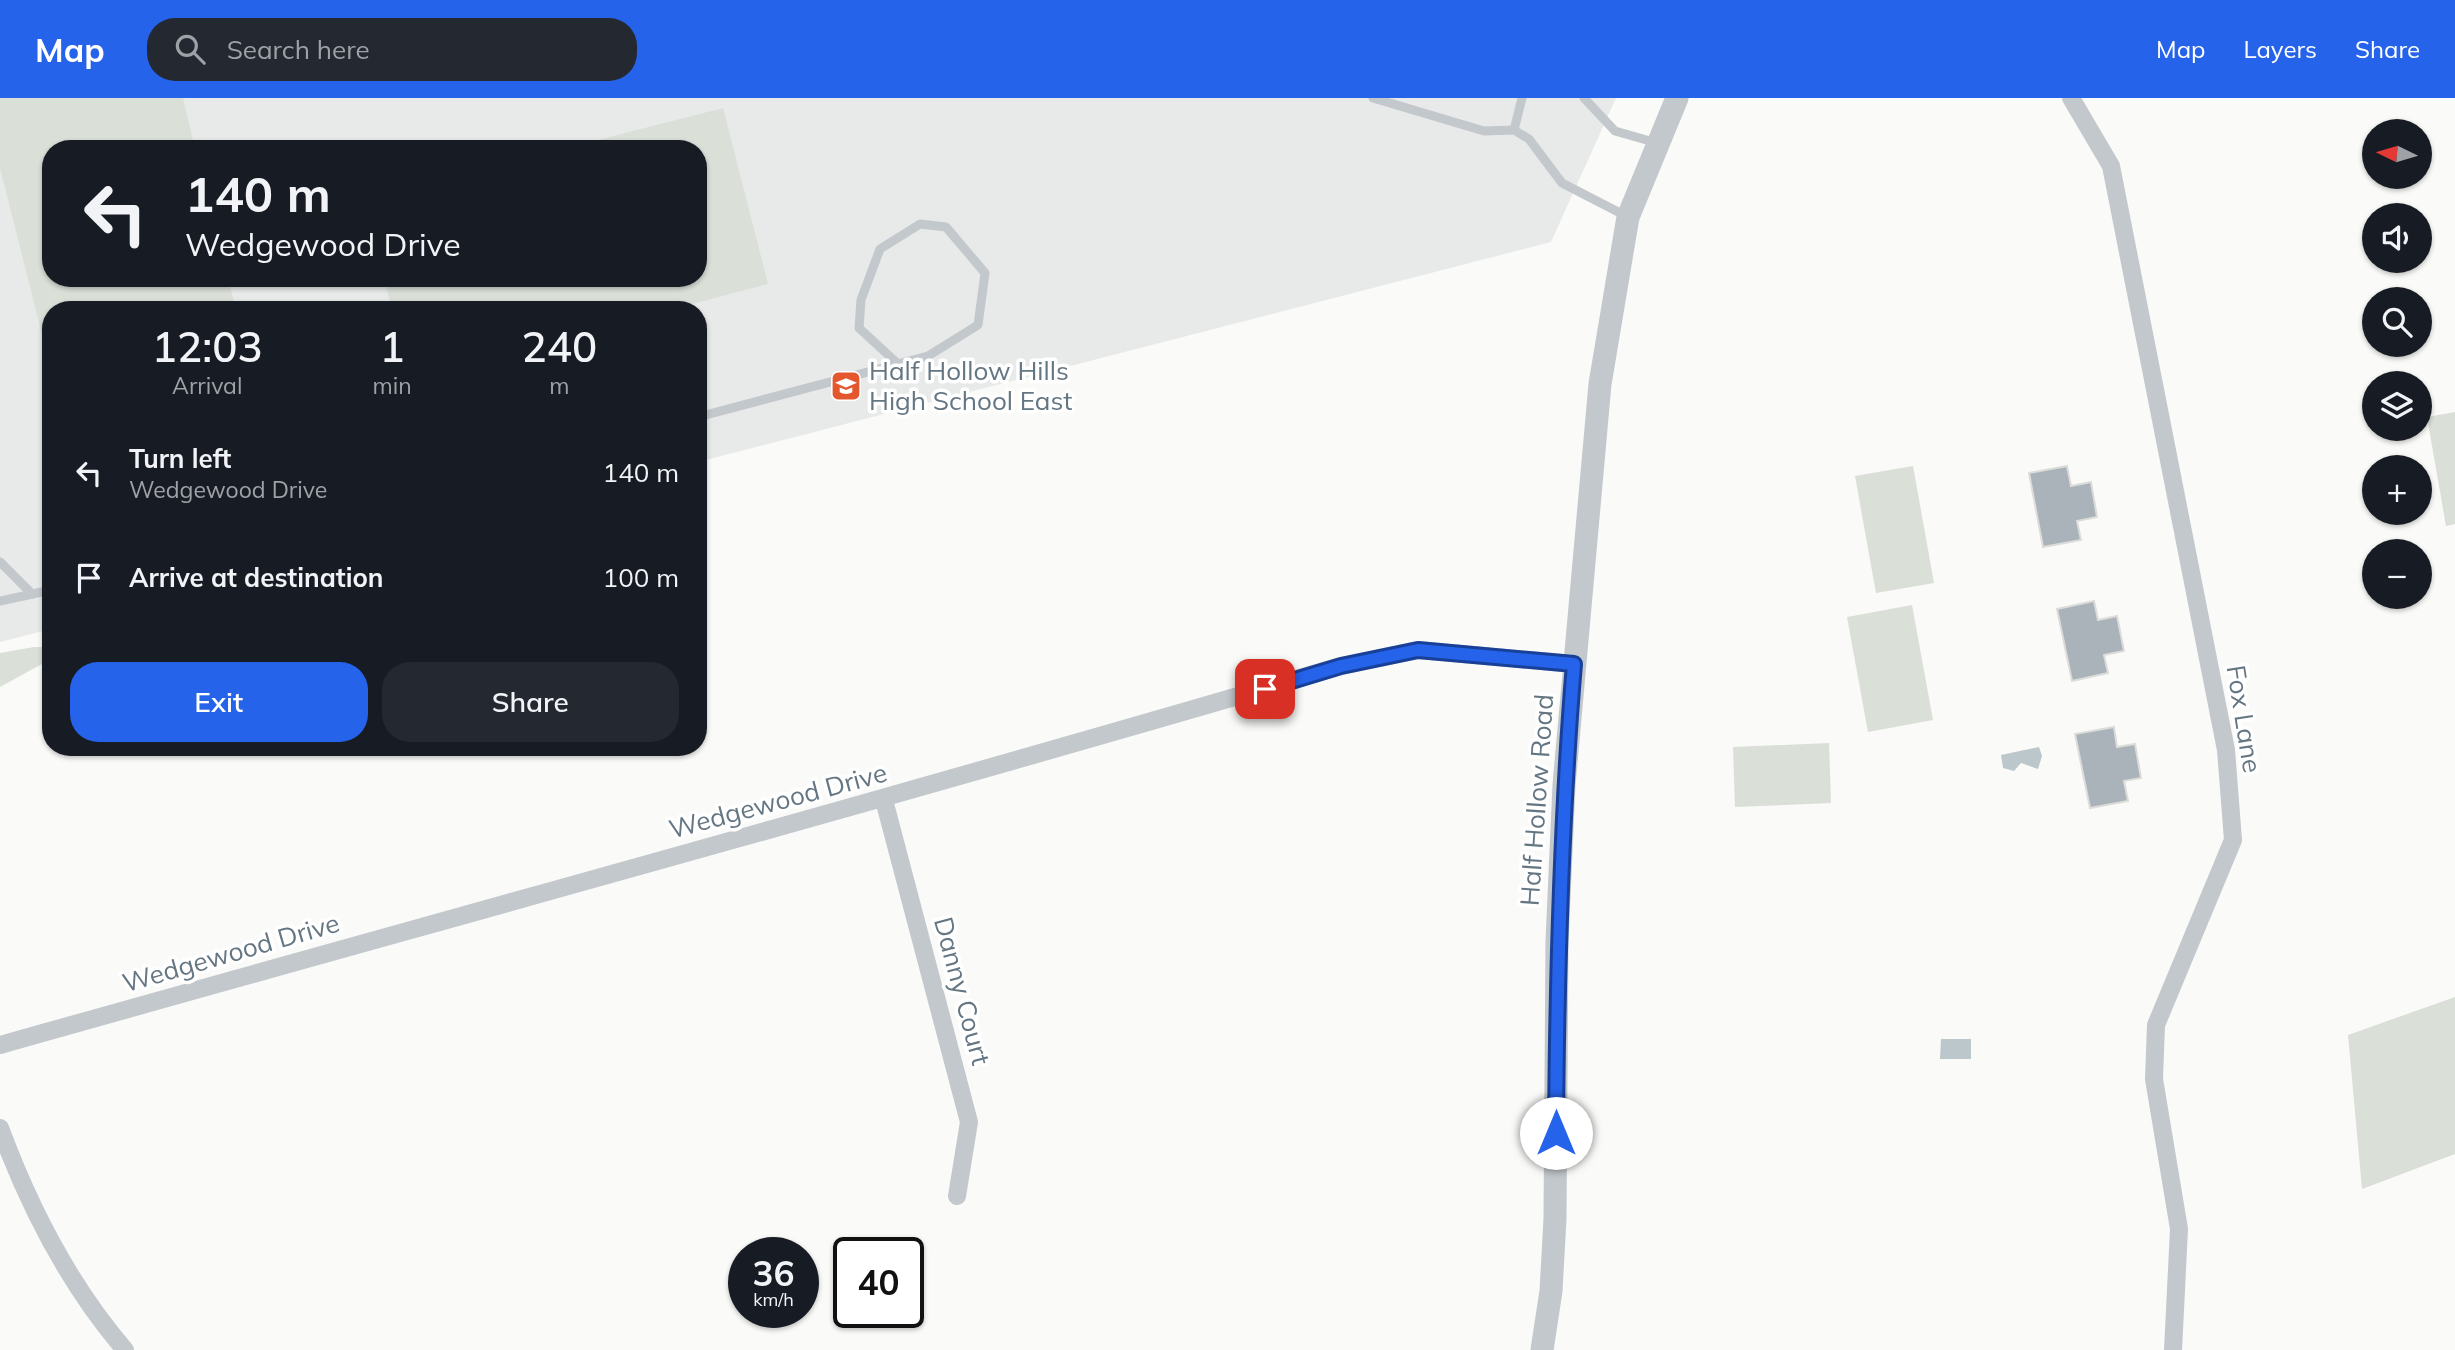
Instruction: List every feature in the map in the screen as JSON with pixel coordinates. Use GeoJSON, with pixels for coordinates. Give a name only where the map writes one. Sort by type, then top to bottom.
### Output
{"type":"FeatureCollection","features":[{"type":"Feature","properties":{"kind":"street","name":"Half Hollow Road"},"geometry":{"type":"LineString","coordinates":[[1542,1350],[1551,1291],[1555,1219],[1557,941],[1564,785],[1600,384],[1628,218],[1677,98]]}},
{"type":"Feature","properties":{"kind":"street","name":"Fox Lane"},"geometry":{"type":"LineString","coordinates":[[2071,98],[2111,166],[2226,750],[2232,840],[2156,1025],[2154,1079],[2179,1230],[2173,1350]]}},
{"type":"Feature","properties":{"kind":"street","name":"Wedgewood Drive"},"geometry":{"type":"LineString","coordinates":[[0,1045],[690,851],[884,800],[1341,666],[1418,650],[1574,664]]}},
{"type":"Feature","properties":{"kind":"street","name":"Danny Court"},"geometry":{"type":"LineString","coordinates":[[884,800],[969,1122],[957,1196]]}},
{"type":"Feature","properties":{"kind":"street"},"geometry":{"type":"LineString","coordinates":[[0,1128],[15,1169],[65,1268],[99,1320],[125,1350]]}},
{"type":"Feature","properties":{"kind":"lane"},"geometry":{"type":"LineString","coordinates":[[1373,98],[1484,131],[1514,130],[1529,139],[1562,183],[1628,218]]}},
{"type":"Feature","properties":{"kind":"lane"},"geometry":{"type":"LineString","coordinates":[[1514,130],[1522,98]]}},
{"type":"Feature","properties":{"kind":"lane"},"geometry":{"type":"LineString","coordinates":[[1584,98],[1615,131],[1658,144]]}},
{"type":"Feature","properties":{"kind":"lane"},"geometry":{"type":"LineString","coordinates":[[707,415],[928,356],[978,325],[985,273],[946,227],[920,224],[880,249],[862,300],[859,328],[897,363]]}},
{"type":"Feature","properties":{"kind":"lane"},"geometry":{"type":"LineString","coordinates":[[0,562],[32,594]]}},
{"type":"Feature","properties":{"kind":"lane"},"geometry":{"type":"LineString","coordinates":[[0,601],[42,592]]}},
{"type":"Feature","properties":{"kind":"shaded area","name":"Half Hollow Hills High School East"},"geometry":{"type":"Polygon","coordinates":[[[0,98],[1616,98],[1551,242],[707,460],[707,301],[42,301],[42,631],[0,642],[0,98]]]}},
{"type":"Feature","properties":{"kind":"shaded area"},"geometry":{"type":"Polygon","coordinates":[[[0,98],[183,98],[193,140],[42,140],[42,287],[230,287],[234,301],[42,301],[42,334],[0,168],[0,98]]]}},
{"type":"Feature","properties":{"kind":"shaded area"},"geometry":{"type":"Polygon","coordinates":[[[723,108],[768,284],[703,301],[390,301],[386,287],[707,287],[707,140],[598,140],[723,108]]]}},
{"type":"Feature","properties":{"kind":"shaded area"},"geometry":{"type":"Polygon","coordinates":[[[2455,412],[2455,524],[2446,526],[2431,441],[2432,416],[2455,412]]]}},
{"type":"Feature","properties":{"kind":"shaded area"},"geometry":{"type":"Polygon","coordinates":[[[1913,466],[1934,583],[1876,593],[1855,476],[1913,466]]]}},
{"type":"Feature","properties":{"kind":"shaded area"},"geometry":{"type":"Polygon","coordinates":[[[1912,605],[1933,720],[1868,732],[1847,617],[1912,605]]]}},
{"type":"Feature","properties":{"kind":"shaded area"},"geometry":{"type":"Polygon","coordinates":[[[42,647],[42,664],[0,687],[0,653],[42,647]]]}},
{"type":"Feature","properties":{"kind":"shaded area"},"geometry":{"type":"Polygon","coordinates":[[[1829,743],[1831,803],[1735,807],[1733,747],[1829,743]]]}},
{"type":"Feature","properties":{"kind":"shaded area"},"geometry":{"type":"Polygon","coordinates":[[[2039,747],[2042,756],[2038,769],[2021,763],[2014,771],[2003,768],[2001,755],[2039,747]]]}},
{"type":"Feature","properties":{"kind":"shaded area"},"geometry":{"type":"Polygon","coordinates":[[[2455,997],[2455,1154],[2362,1189],[2348,1035],[2455,997]]]}},
{"type":"Feature","properties":{"kind":"shaded area"},"geometry":{"type":"Polygon","coordinates":[[[1941,1039],[1971,1039],[1971,1059],[1940,1059],[1941,1039]]]}},
{"type":"Feature","properties":{"kind":"building"},"geometry":{"type":"Polygon","coordinates":[[[2067,466],[2071,486],[2091,482],[2097,517],[2077,521],[2081,540],[2043,547],[2029,473],[2067,466]]]}},
{"type":"Feature","properties":{"kind":"building"},"geometry":{"type":"Polygon","coordinates":[[[2094,601],[2098,620],[2117,616],[2124,651],[2104,655],[2108,673],[2072,681],[2057,609],[2094,601]]]}},
{"type":"Feature","properties":{"kind":"building"},"geometry":{"type":"Polygon","coordinates":[[[2114,727],[2117,747],[2135,744],[2141,778],[2124,781],[2128,801],[2090,808],[2075,734],[2114,727]]]}},
{"type":"Feature","properties":{"kind":"place","name":"Half Hollow Hills High School East"},"geometry":{"type":"Point","coordinates":[846,386]}},
{"type":"Feature","properties":{"kind":"route"},"geometry":{"type":"LineString","coordinates":[[1265,689],[1341,666],[1418,650],[1574,664],[1564,785],[1557,941],[1556,1133]]}}]}
